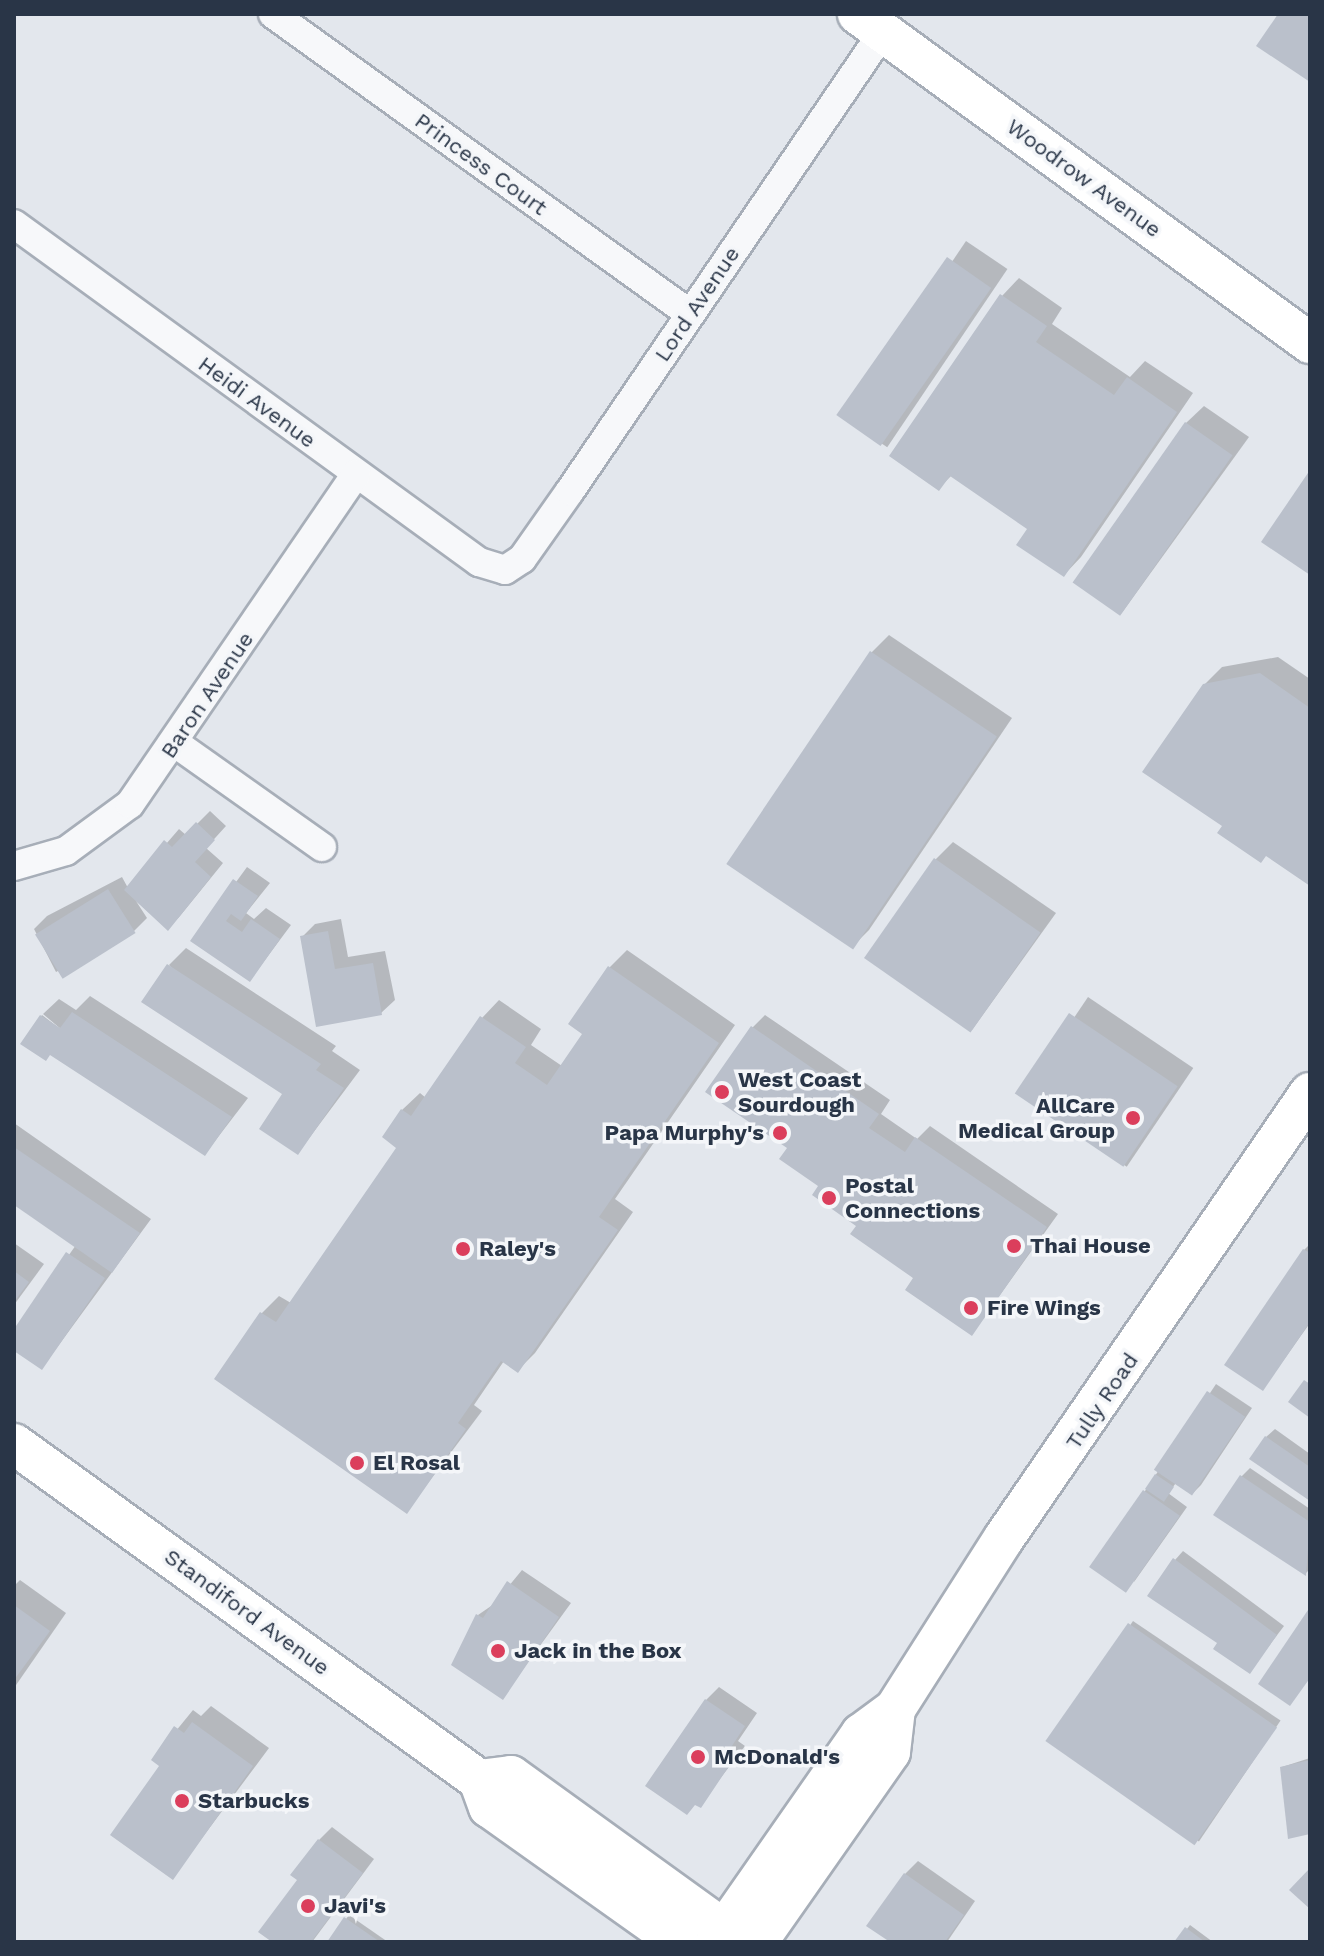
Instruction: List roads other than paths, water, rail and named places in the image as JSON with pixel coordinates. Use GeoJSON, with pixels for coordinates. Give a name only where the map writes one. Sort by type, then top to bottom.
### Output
{"type":"FeatureCollection","features":[{"type":"Feature","properties":{"kind":"main road","name":"Woodrow Avenue"},"geometry":{"type":"LineString","coordinates":[[870,23],[1310,343]]}},
{"type":"Feature","properties":{"kind":"main road","name":"Tully Road"},"geometry":{"type":"LineString","coordinates":[[735,1939],[890,1752],[895,1709],[1004,1538],[1310,1093]]}},
{"type":"Feature","properties":{"kind":"main road","name":"Standiford Avenue"},"geometry":{"type":"LineString","coordinates":[[14,1444],[479,1780],[489,1807],[679,1942]]}},
{"type":"Feature","properties":{"kind":"main road"},"geometry":{"type":"LineString","coordinates":[[479,1780],[511,1776],[735,1939]]}},
{"type":"Feature","properties":{"kind":"street","name":"Princess Court"},"geometry":{"type":"LineString","coordinates":[[273,14],[690,314]]}},
{"type":"Feature","properties":{"kind":"street","name":"Lord Avenue"},"geometry":{"type":"LineString","coordinates":[[505,570],[522,559],[690,314],[870,23]]}},
{"type":"Feature","properties":{"kind":"street","name":"Heidi Avenue"},"geometry":{"type":"LineString","coordinates":[[14,224],[479,562],[505,570]]}},
{"type":"Feature","properties":{"kind":"street","name":"Baron Avenue"},"geometry":{"type":"LineString","coordinates":[[14,866],[66,851],[130,804],[175,743],[356,474]]}},
{"type":"Feature","properties":{"kind":"street"},"geometry":{"type":"LineString","coordinates":[[175,743],[322,847]]}},
{"type":"Feature","properties":{"kind":"place","name":"West Coast Sourdough"},"geometry":{"type":"Point","coordinates":[722,1092]}},
{"type":"Feature","properties":{"kind":"place","name":"AllCare Medical Group"},"geometry":{"type":"Point","coordinates":[1133,1118]}},
{"type":"Feature","properties":{"kind":"place","name":"Papa Murphy's"},"geometry":{"type":"Point","coordinates":[780,1133]}},
{"type":"Feature","properties":{"kind":"place","name":"Postal Connections"},"geometry":{"type":"Point","coordinates":[829,1198]}},
{"type":"Feature","properties":{"kind":"place","name":"Thai House"},"geometry":{"type":"Point","coordinates":[1014,1246]}},
{"type":"Feature","properties":{"kind":"place","name":"Raley's"},"geometry":{"type":"Point","coordinates":[463,1249]}},
{"type":"Feature","properties":{"kind":"place","name":"Fire Wings"},"geometry":{"type":"Point","coordinates":[971,1308]}},
{"type":"Feature","properties":{"kind":"place","name":"El Rosal"},"geometry":{"type":"Point","coordinates":[357,1463]}},
{"type":"Feature","properties":{"kind":"place","name":"Jack in the Box"},"geometry":{"type":"Point","coordinates":[498,1651]}},
{"type":"Feature","properties":{"kind":"place","name":"McDonald's"},"geometry":{"type":"Point","coordinates":[698,1757]}},
{"type":"Feature","properties":{"kind":"place","name":"Starbucks"},"geometry":{"type":"Point","coordinates":[182,1801]}},
{"type":"Feature","properties":{"kind":"place","name":"Javi's"},"geometry":{"type":"Point","coordinates":[308,1906]}}]}
